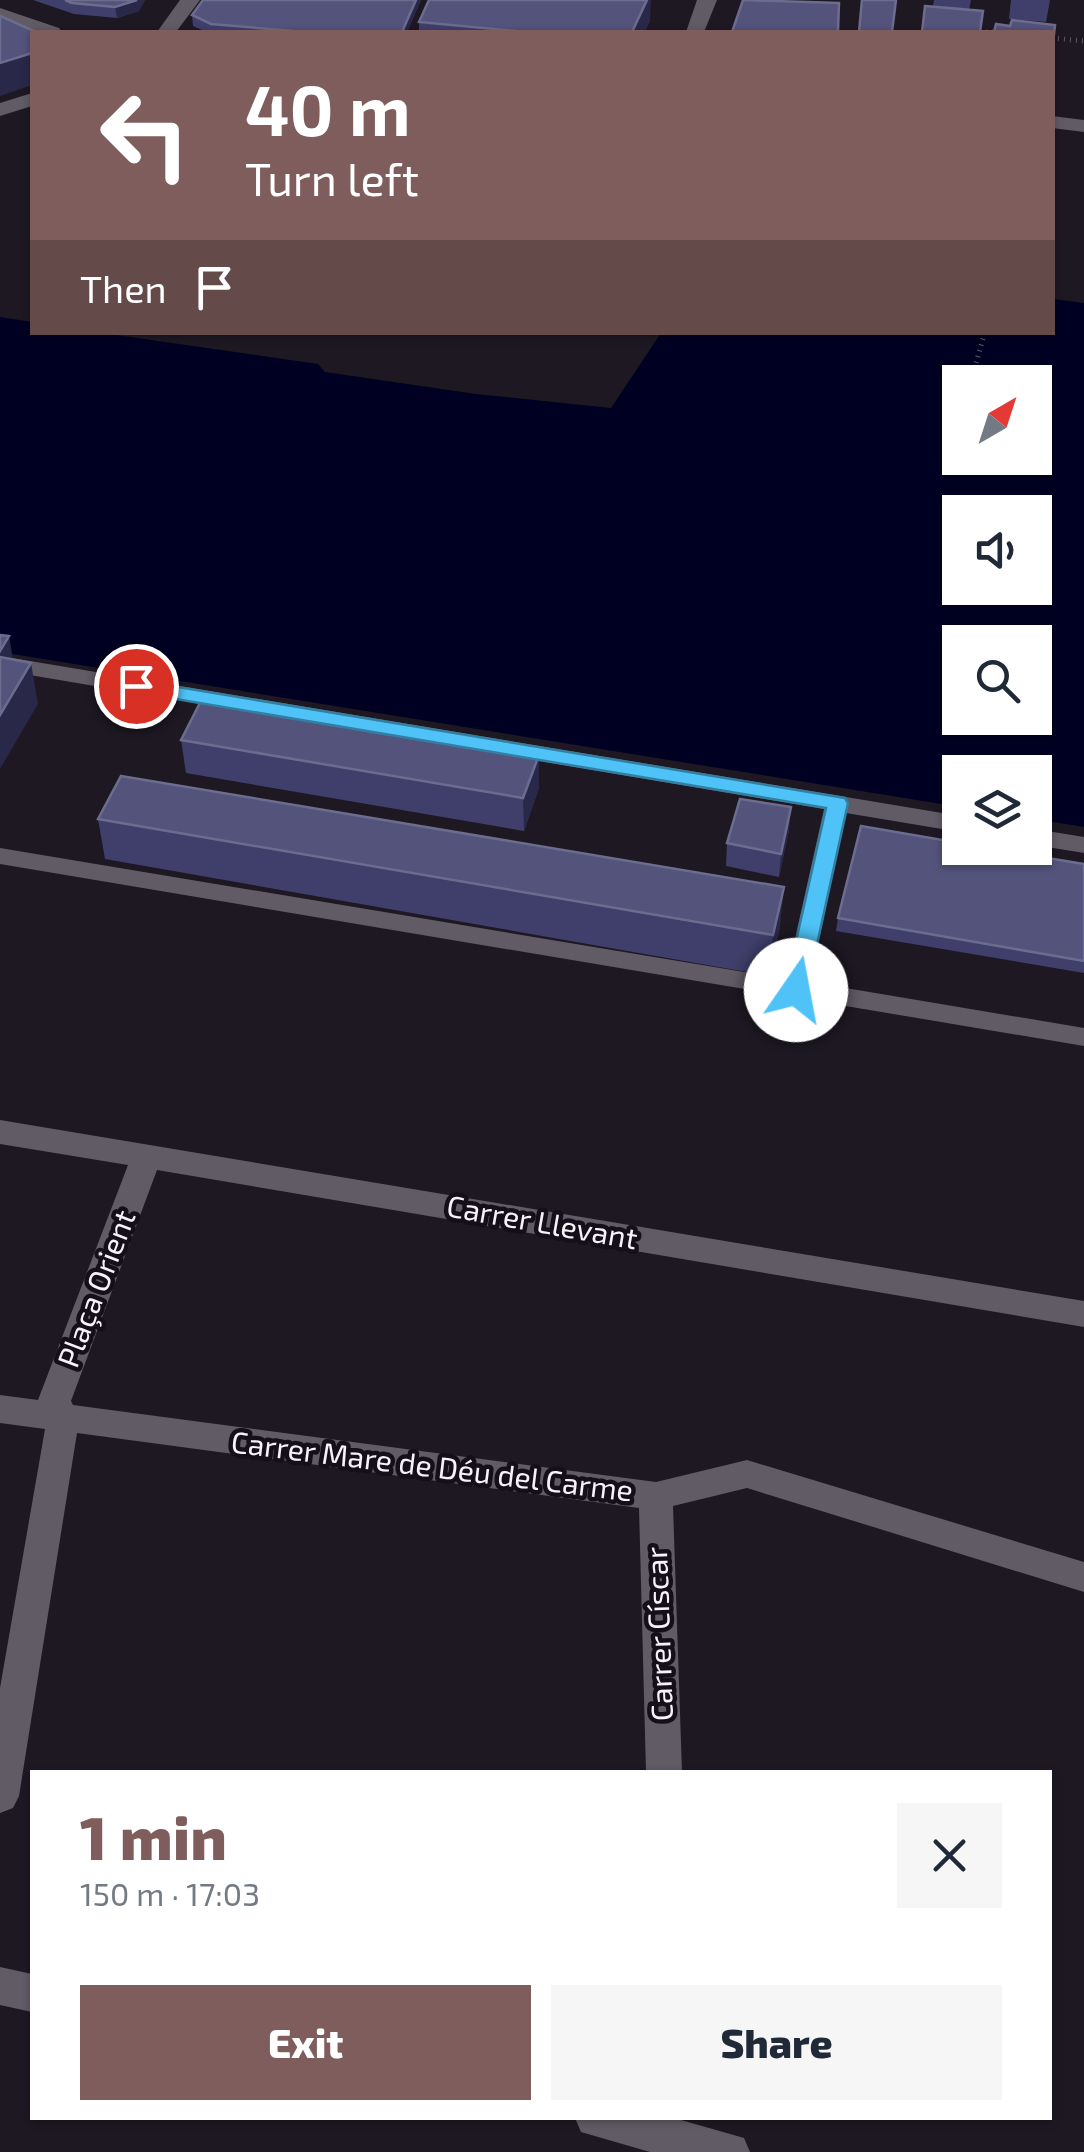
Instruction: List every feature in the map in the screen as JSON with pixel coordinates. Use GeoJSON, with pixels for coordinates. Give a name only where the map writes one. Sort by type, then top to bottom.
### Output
{"type":"FeatureCollection","features":[{"type":"Feature","properties":{"kind":"street"},"geometry":{"type":"LineString","coordinates":[[168,30],[190,0]]}},
{"type":"Feature","properties":{"kind":"street"},"geometry":{"type":"LineString","coordinates":[[696,30],[707,0]]}},
{"type":"Feature","properties":{"kind":"street"},"geometry":{"type":"LineString","coordinates":[[0,14],[46,30]]}},
{"type":"Feature","properties":{"kind":"street"},"geometry":{"type":"LineString","coordinates":[[0,110],[30,100]]}},
{"type":"Feature","properties":{"kind":"street"},"geometry":{"type":"LineString","coordinates":[[1055,122],[1084,126]]}},
{"type":"Feature","properties":{"kind":"street","name":"Carrer Llevant"},"geometry":{"type":"LineString","coordinates":[[0,1132],[1084,1314]]}},
{"type":"Feature","properties":{"kind":"street","name":"Plaça Orient"},"geometry":{"type":"LineString","coordinates":[[0,1796],[63,1420],[54,1401],[147,1157]]}},
{"type":"Feature","properties":{"kind":"street","name":"Carrer Mare de Déu del Carme"},"geometry":{"type":"LineString","coordinates":[[0,1409],[656,1496],[747,1474],[1084,1578]]}},
{"type":"Feature","properties":{"kind":"street","name":"Carrer Císcar"},"geometry":{"type":"LineString","coordinates":[[656,1496],[664,1770]]}},
{"type":"Feature","properties":{"kind":"street"},"geometry":{"type":"LineString","coordinates":[[0,1986],[30,1993]]}},
{"type":"Feature","properties":{"kind":"street"},"geometry":{"type":"LineString","coordinates":[[604,2120],[730,2152]]}},
{"type":"Feature","properties":{"kind":"lane"},"geometry":{"type":"LineString","coordinates":[[0,663],[942,821]]}},
{"type":"Feature","properties":{"kind":"lane"},"geometry":{"type":"LineString","coordinates":[[796,990],[838,803]]}},
{"type":"Feature","properties":{"kind":"lane"},"geometry":{"type":"LineString","coordinates":[[1052,839],[1084,845]]}},
{"type":"Feature","properties":{"kind":"lane"},"geometry":{"type":"LineString","coordinates":[[0,856],[1084,1037]]}},
{"type":"Feature","properties":{"kind":"path"},"geometry":{"type":"LineString","coordinates":[[1055,38],[1084,41]]}},
{"type":"Feature","properties":{"kind":"path"},"geometry":{"type":"LineString","coordinates":[[975,365],[984,335]]}},
{"type":"Feature","properties":{"kind":"water"},"geometry":{"type":"Polygon","coordinates":[[[1055,299],[1084,303],[1084,827],[1052,822],[1052,755],[942,755],[942,804],[0,652],[0,317],[30,322],[30,335],[116,335],[318,364],[325,372],[611,408],[660,335],[1055,335],[1055,299]]]}},
{"type":"Feature","properties":{"kind":"building"},"geometry":{"type":"Polygon","coordinates":[[[65,0],[137,0],[115,7],[65,0]]]}},
{"type":"Feature","properties":{"kind":"building"},"geometry":{"type":"Polygon","coordinates":[[[203,0],[416,0],[403,30],[282,30],[211,24],[192,15],[203,0]]]}},
{"type":"Feature","properties":{"kind":"building"},"geometry":{"type":"Polygon","coordinates":[[[429,0],[647,0],[633,30],[505,30],[419,22],[429,0]]]}},
{"type":"Feature","properties":{"kind":"building"},"geometry":{"type":"Polygon","coordinates":[[[743,0],[839,3],[838,30],[733,30],[743,0]]]}},
{"type":"Feature","properties":{"kind":"building"},"geometry":{"type":"Polygon","coordinates":[[[862,0],[896,0],[892,30],[859,30],[862,0]]]}},
{"type":"Feature","properties":{"kind":"building"},"geometry":{"type":"Polygon","coordinates":[[[925,6],[983,11],[980,30],[922,30],[925,6]]]}},
{"type":"Feature","properties":{"kind":"building"},"geometry":{"type":"Polygon","coordinates":[[[0,16],[32,30],[30,54],[0,63],[0,16]]]}},
{"type":"Feature","properties":{"kind":"building"},"geometry":{"type":"Polygon","coordinates":[[[1012,20],[1055,25],[1054,30],[994,30],[996,24],[1010,26],[1012,20]]]}},
{"type":"Feature","properties":{"kind":"building"},"geometry":{"type":"Polygon","coordinates":[[[0,635],[9,636],[0,651],[0,635]]]}},
{"type":"Feature","properties":{"kind":"building"},"geometry":{"type":"Polygon","coordinates":[[[0,657],[31,663],[0,715],[0,657]]]}},
{"type":"Feature","properties":{"kind":"building"},"geometry":{"type":"Polygon","coordinates":[[[201,701],[539,755],[523,798],[181,740],[201,701]]]}},
{"type":"Feature","properties":{"kind":"building"},"geometry":{"type":"Polygon","coordinates":[[[121,776],[784,887],[773,935],[98,819],[121,776]]]}},
{"type":"Feature","properties":{"kind":"building"},"geometry":{"type":"Polygon","coordinates":[[[740,799],[791,807],[781,854],[727,843],[740,799]]]}},
{"type":"Feature","properties":{"kind":"building"},"geometry":{"type":"Polygon","coordinates":[[[861,826],[942,840],[942,865],[1052,865],[1052,859],[1084,864],[1084,961],[838,918],[861,826]]]}},
{"type":"Feature","properties":{"kind":"route"},"geometry":{"type":"LineString","coordinates":[[136,686],[838,803],[796,990]]}}]}
